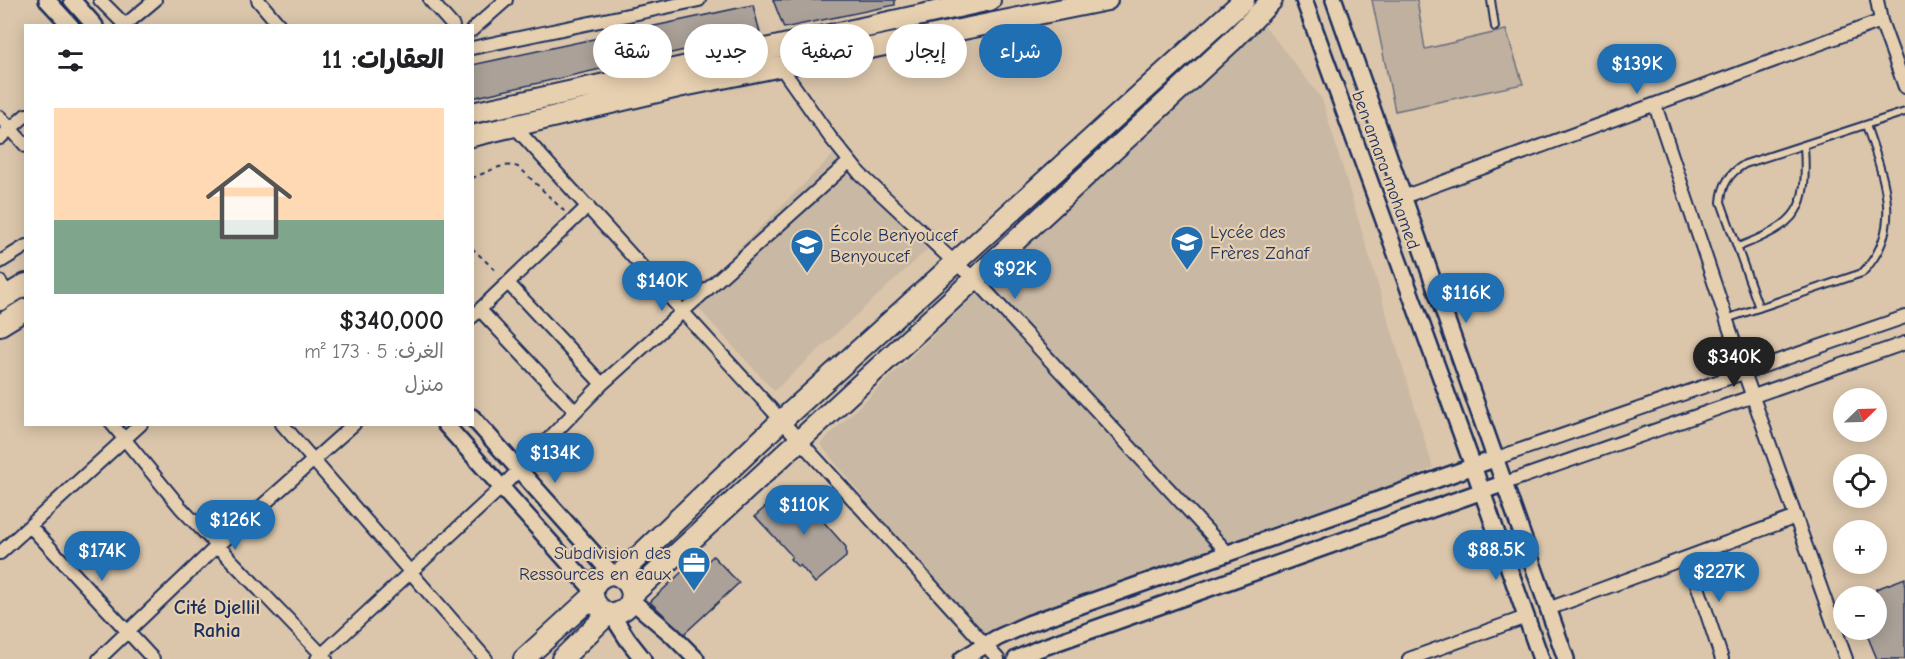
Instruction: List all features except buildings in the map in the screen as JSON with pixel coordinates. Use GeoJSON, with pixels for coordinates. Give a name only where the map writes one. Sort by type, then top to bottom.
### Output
{"type":"FeatureCollection","features":[{"type":"Feature","properties":{"kind":"main road"},"geometry":{"type":"LineString","coordinates":[[474,113],[990,0]]}},
{"type":"Feature","properties":{"kind":"main road"},"geometry":{"type":"LineString","coordinates":[[874,47],[1107,0]]}},
{"type":"Feature","properties":{"kind":"main road"},"geometry":{"type":"LineString","coordinates":[[524,659],[593,593],[600,578],[615,575],[1244,0]]}},
{"type":"Feature","properties":{"kind":"main road"},"geometry":{"type":"LineString","coordinates":[[562,659],[610,615],[623,610],[632,597],[1231,42],[1272,0]]}},
{"type":"Feature","properties":{"kind":"main road"},"geometry":{"type":"LineString","coordinates":[[474,136],[678,87],[780,66]]}},
{"type":"Feature","properties":{"kind":"main road"},"geometry":{"type":"LineString","coordinates":[[1143,92],[1157,110]]}},
{"type":"Feature","properties":{"kind":"main road"},"geometry":{"type":"LineString","coordinates":[[0,325],[24,313]]}},
{"type":"Feature","properties":{"kind":"main road"},"geometry":{"type":"LineString","coordinates":[[615,575],[628,583],[632,597]]}},
{"type":"Feature","properties":{"kind":"main road"},"geometry":{"type":"LineString","coordinates":[[593,593],[599,608],[610,615]]}},
{"type":"Feature","properties":{"kind":"street"},"geometry":{"type":"LineString","coordinates":[[47,0],[69,24]]}},
{"type":"Feature","properties":{"kind":"street"},"geometry":{"type":"LineString","coordinates":[[72,0],[93,24]]}},
{"type":"Feature","properties":{"kind":"street"},"geometry":{"type":"LineString","coordinates":[[100,0],[123,24]]}},
{"type":"Feature","properties":{"kind":"street"},"geometry":{"type":"LineString","coordinates":[[127,24],[155,0]]}},
{"type":"Feature","properties":{"kind":"street"},"geometry":{"type":"LineString","coordinates":[[258,0],[278,24]]}},
{"type":"Feature","properties":{"kind":"street"},"geometry":{"type":"LineString","coordinates":[[430,0],[451,24]]}},
{"type":"Feature","properties":{"kind":"street"},"geometry":{"type":"LineString","coordinates":[[474,28],[506,0]]}},
{"type":"Feature","properties":{"kind":"street"},"geometry":{"type":"LineString","coordinates":[[474,48],[699,0]]}},
{"type":"Feature","properties":{"kind":"street","name":"ben amara mohamed"},"geometry":{"type":"LineString","coordinates":[[1304,0],[1541,659]]}},
{"type":"Feature","properties":{"kind":"street","name":"ben amara mohamed"},"geometry":{"type":"LineString","coordinates":[[1334,0],[1566,659]]}},
{"type":"Feature","properties":{"kind":"street"},"geometry":{"type":"LineString","coordinates":[[1877,0],[1881,21],[1905,87]]}},
{"type":"Feature","properties":{"kind":"street"},"geometry":{"type":"LineString","coordinates":[[1881,21],[1885,0]]}},
{"type":"Feature","properties":{"kind":"street"},"geometry":{"type":"LineString","coordinates":[[1403,197],[1881,21]]}},
{"type":"Feature","properties":{"kind":"street"},"geometry":{"type":"LineString","coordinates":[[789,78],[849,162],[955,263],[975,279],[1228,553]]}},
{"type":"Feature","properties":{"kind":"street"},"geometry":{"type":"LineString","coordinates":[[1654,105],[1744,372],[1846,659]]}},
{"type":"Feature","properties":{"kind":"street"},"geometry":{"type":"LineString","coordinates":[[0,117],[24,144]]}},
{"type":"Feature","properties":{"kind":"street"},"geometry":{"type":"LineString","coordinates":[[0,138],[24,118]]}},
{"type":"Feature","properties":{"kind":"street"},"geometry":{"type":"LineString","coordinates":[[515,127],[998,659]]}},
{"type":"Feature","properties":{"kind":"street"},"geometry":{"type":"LineString","coordinates":[[114,426],[181,508],[322,658],[501,488],[602,384],[849,162]]}},
{"type":"Feature","properties":{"kind":"street"},"geometry":{"type":"LineString","coordinates":[[575,411],[476,314],[588,206]]}},
{"type":"Feature","properties":{"kind":"street"},"geometry":{"type":"LineString","coordinates":[[0,262],[24,247]]}},
{"type":"Feature","properties":{"kind":"street"},"geometry":{"type":"LineString","coordinates":[[508,283],[602,384]]}},
{"type":"Feature","properties":{"kind":"street"},"geometry":{"type":"LineString","coordinates":[[9,290],[24,313]]}},
{"type":"Feature","properties":{"kind":"street"},"geometry":{"type":"LineString","coordinates":[[962,659],[985,644],[1028,624],[1473,466],[1905,317]]}},
{"type":"Feature","properties":{"kind":"street"},"geometry":{"type":"LineString","coordinates":[[1016,659],[1038,649],[1505,483],[1905,344]]}},
{"type":"Feature","properties":{"kind":"street"},"geometry":{"type":"LineString","coordinates":[[474,419],[615,575]]}},
{"type":"Feature","properties":{"kind":"street"},"geometry":{"type":"LineString","coordinates":[[0,553],[139,426]]}},
{"type":"Feature","properties":{"kind":"street"},"geometry":{"type":"LineString","coordinates":[[284,426],[486,659]]}},
{"type":"Feature","properties":{"kind":"street"},"geometry":{"type":"LineString","coordinates":[[99,659],[218,545],[352,426]]}},
{"type":"Feature","properties":{"kind":"street"},"geometry":{"type":"LineString","coordinates":[[447,426],[593,593]]}},
{"type":"Feature","properties":{"kind":"street"},"geometry":{"type":"LineString","coordinates":[[1548,609],[1796,517]]}},
{"type":"Feature","properties":{"kind":"street"},"geometry":{"type":"LineString","coordinates":[[30,526],[153,659]]}},
{"type":"Feature","properties":{"kind":"street"},"geometry":{"type":"LineString","coordinates":[[1688,557],[1722,659]]}},
{"type":"Feature","properties":{"kind":"street"},"geometry":{"type":"LineString","coordinates":[[632,597],[696,659]]}},
{"type":"Feature","properties":{"kind":"street"},"geometry":{"type":"LineString","coordinates":[[610,615],[644,659]]}},
{"type":"Feature","properties":{"kind":"street"},"geometry":{"type":"LineString","coordinates":[[1409,659],[1526,618]]}},
{"type":"Feature","properties":{"kind":"lane"},"geometry":{"type":"LineString","coordinates":[[1491,0],[1494,27]]}},
{"type":"Feature","properties":{"kind":"lane"},"geometry":{"type":"LineString","coordinates":[[1759,308],[1721,202],[1723,187],[1731,173],[1744,165],[1905,112]]}},
{"type":"Feature","properties":{"kind":"lane"},"geometry":{"type":"LineString","coordinates":[[1726,319],[1862,273],[1883,250],[1891,229],[1892,205],[1866,125]]}},
{"type":"Feature","properties":{"kind":"lane"},"geometry":{"type":"LineString","coordinates":[[1738,247],[1770,234],[1792,216],[1805,188],[1804,145]]}},
{"type":"Feature","properties":{"kind":"path"},"geometry":{"type":"LineString","coordinates":[[474,177],[507,165],[514,165],[520,168],[574,221]]}},
{"type":"Feature","properties":{"kind":"path"},"geometry":{"type":"LineString","coordinates":[[474,250],[508,283]]}},
{"type":"Feature","properties":{"kind":"shaded area"},"geometry":{"type":"Polygon","coordinates":[[[1372,0],[1417,0],[1425,49],[1506,30],[1523,84],[1395,111],[1372,0]]]}},
{"type":"Feature","properties":{"kind":"shaded area","name":"Lycée des Frères Zahaf"},"geometry":{"type":"Polygon","coordinates":[[[1261,21],[1322,99],[1433,468],[1223,557],[985,648],[820,444],[1261,21]]]}},
{"type":"Feature","properties":{"kind":"shaded area","name":"École Benyoucef Benyoucef"},"geometry":{"type":"Polygon","coordinates":[[[839,149],[927,250],[774,391],[689,298],[839,149]]]}},
{"type":"Feature","properties":{"kind":"place","name":"Lycée des Frères Zahaf"},"geometry":{"type":"Point","coordinates":[1187,271]}},
{"type":"Feature","properties":{"kind":"place","name":"École Benyoucef Benyoucef"},"geometry":{"type":"Point","coordinates":[807,274]}},
{"type":"Feature","properties":{"kind":"place","name":"Subdivision des Ressources en eaux"},"geometry":{"type":"Point","coordinates":[694,592]}},
{"type":"Feature","properties":{"kind":"district","name":"Cité Djellil Rahia"},"geometry":{"type":"Point","coordinates":[217,618]}}]}
